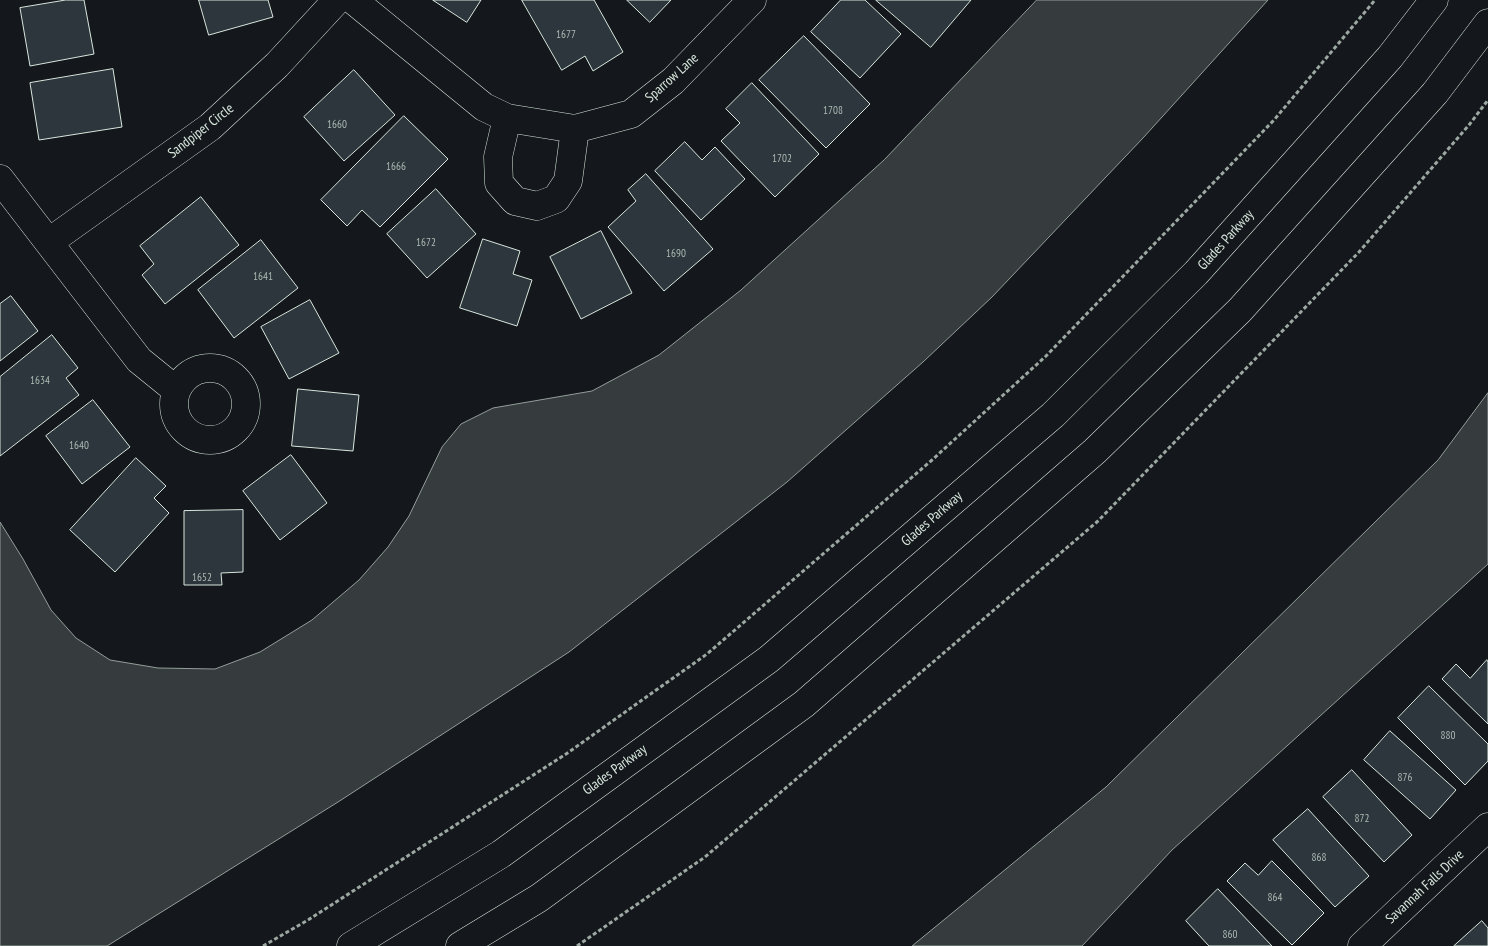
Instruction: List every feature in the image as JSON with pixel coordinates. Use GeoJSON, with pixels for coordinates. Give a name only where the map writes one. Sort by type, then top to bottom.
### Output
{"type":"FeatureCollection","features":[{"type":"Feature","properties":{"kind":"main road","name":"Sandpiper Circle"},"geometry":{"type":"LineString","coordinates":[[49,242],[210,127],[277,65],[337,0]]}},
{"type":"Feature","properties":{"kind":"main road","name":"Sparrow Lane"},"geometry":{"type":"LineString","coordinates":[[353,0],[484,107],[507,118],[575,130],[631,114],[673,82],[752,0]]}},
{"type":"Feature","properties":{"kind":"main road","name":"Glades Parkway"},"geometry":{"type":"LineString","coordinates":[[351,946],[501,854],[769,659],[1053,416],[1196,273],[1390,57],[1434,0]]}},
{"type":"Feature","properties":{"kind":"main road"},"geometry":{"type":"LineString","coordinates":[[460,946],[538,898],[804,704],[1095,451],[1240,310],[1434,93],[1488,23]]}},
{"type":"Feature","properties":{"kind":"main road"},"geometry":{"type":"LineString","coordinates":[[507,118],[498,157],[499,182],[515,200],[536,206],[556,199],[568,181],[575,130]]}},
{"type":"Feature","properties":{"kind":"main road"},"geometry":{"type":"LineString","coordinates":[[0,179],[139,360],[176,390]]}},
{"type":"Feature","properties":{"kind":"main road","name":"Savannah Falls Drive"},"geometry":{"type":"LineString","coordinates":[[1362,946],[1488,827]]}},
{"type":"Feature","properties":{"kind":"path"},"geometry":{"type":"LineString","coordinates":[[263,946],[308,920],[566,754],[714,647],[932,460],[1046,356],[1274,120],[1374,0]]}},
{"type":"Feature","properties":{"kind":"path"},"geometry":{"type":"LineString","coordinates":[[577,946],[705,858],[1098,521],[1359,252],[1469,126],[1488,100]]}},
{"type":"Feature","properties":{"kind":"shaded area"},"geometry":{"type":"Polygon","coordinates":[[[1037,0],[1268,0],[1143,138],[992,297],[923,362],[787,482],[569,652],[338,802],[107,946],[0,946],[0,522],[51,610],[76,638],[110,660],[158,668],[215,669],[260,652],[312,620],[359,580],[388,547],[409,516],[442,447],[461,424],[493,408],[592,391],[659,355],[741,290],[884,160],[1037,0]]]}},
{"type":"Feature","properties":{"kind":"shaded area"},"geometry":{"type":"Polygon","coordinates":[[[1488,393],[1488,564],[1172,850],[1082,946],[912,946],[1106,787],[1438,460],[1488,393]]]}},
{"type":"Feature","properties":{"kind":"building"},"geometry":{"type":"Polygon","coordinates":[[[66,0],[84,0],[94,54],[30,66],[20,8],[66,0]]]}},
{"type":"Feature","properties":{"kind":"building"},"geometry":{"type":"Polygon","coordinates":[[[199,0],[268,0],[273,17],[209,35],[199,0]]]}},
{"type":"Feature","properties":{"kind":"building"},"geometry":{"type":"Polygon","coordinates":[[[433,0],[481,0],[467,22],[433,0]]]}},
{"type":"Feature","properties":{"kind":"building"},"geometry":{"type":"Polygon","coordinates":[[[522,0],[594,0],[623,52],[593,71],[585,56],[562,70],[522,0]]]}},
{"type":"Feature","properties":{"kind":"building"},"geometry":{"type":"Polygon","coordinates":[[[627,0],[671,0],[650,22],[627,0]]]}},
{"type":"Feature","properties":{"kind":"building"},"geometry":{"type":"Polygon","coordinates":[[[841,0],[865,0],[901,34],[860,78],[811,32],[841,0]]]}},
{"type":"Feature","properties":{"kind":"building"},"geometry":{"type":"Polygon","coordinates":[[[876,0],[971,0],[931,47],[876,0]]]}},
{"type":"Feature","properties":{"kind":"building"},"geometry":{"type":"Polygon","coordinates":[[[804,36],[870,104],[826,148],[759,80],[804,36]]]}},
{"type":"Feature","properties":{"kind":"building"},"geometry":{"type":"Polygon","coordinates":[[[113,69],[122,127],[39,140],[30,83],[113,69]]]}},
{"type":"Feature","properties":{"kind":"building"},"geometry":{"type":"Polygon","coordinates":[[[354,70],[395,115],[344,161],[304,117],[354,70]]]}},
{"type":"Feature","properties":{"kind":"building"},"geometry":{"type":"Polygon","coordinates":[[[752,83],[819,154],[775,197],[721,141],[740,123],[726,109],[752,83]]]}},
{"type":"Feature","properties":{"kind":"building"},"geometry":{"type":"Polygon","coordinates":[[[404,116],[448,159],[380,227],[362,210],[347,226],[321,200],[404,116]]]}},
{"type":"Feature","properties":{"kind":"building"},"geometry":{"type":"Polygon","coordinates":[[[685,142],[702,160],[715,147],[745,179],[701,220],[655,171],[685,142]]]}},
{"type":"Feature","properties":{"kind":"building"},"geometry":{"type":"Polygon","coordinates":[[[646,174],[713,249],[664,291],[608,227],[636,201],[628,190],[646,174]]]}},
{"type":"Feature","properties":{"kind":"building"},"geometry":{"type":"Polygon","coordinates":[[[436,189],[476,234],[427,278],[387,234],[436,189]]]}},
{"type":"Feature","properties":{"kind":"building"},"geometry":{"type":"Polygon","coordinates":[[[201,197],[239,245],[165,304],[142,275],[154,264],[140,246],[201,197]]]}},
{"type":"Feature","properties":{"kind":"building"},"geometry":{"type":"Polygon","coordinates":[[[601,231],[632,293],[581,319],[550,257],[601,231]]]}},
{"type":"Feature","properties":{"kind":"building"},"geometry":{"type":"Polygon","coordinates":[[[483,239],[520,251],[513,274],[532,280],[517,326],[460,308],[483,239]]]}},
{"type":"Feature","properties":{"kind":"building"},"geometry":{"type":"Polygon","coordinates":[[[261,240],[298,288],[234,338],[198,290],[261,240]]]}},
{"type":"Feature","properties":{"kind":"building"},"geometry":{"type":"Polygon","coordinates":[[[11,296],[38,331],[0,361],[0,304],[11,296]]]}},
{"type":"Feature","properties":{"kind":"building"},"geometry":{"type":"Polygon","coordinates":[[[310,300],[339,353],[289,379],[261,327],[310,300]]]}},
{"type":"Feature","properties":{"kind":"building"},"geometry":{"type":"Polygon","coordinates":[[[52,335],[78,368],[66,378],[79,395],[0,456],[0,377],[52,335]]]}},
{"type":"Feature","properties":{"kind":"building"},"geometry":{"type":"Polygon","coordinates":[[[298,389],[359,395],[353,451],[292,446],[298,389]]]}},
{"type":"Feature","properties":{"kind":"building"},"geometry":{"type":"Polygon","coordinates":[[[93,400],[130,447],[82,484],[46,436],[93,400]]]}},
{"type":"Feature","properties":{"kind":"building"},"geometry":{"type":"Polygon","coordinates":[[[291,455],[327,503],[280,540],[243,491],[291,455]]]}},
{"type":"Feature","properties":{"kind":"building"},"geometry":{"type":"Polygon","coordinates":[[[136,458],[166,486],[154,498],[169,513],[115,572],[70,530],[136,458]]]}},
{"type":"Feature","properties":{"kind":"building"},"geometry":{"type":"Polygon","coordinates":[[[243,510],[243,572],[221,573],[222,585],[184,585],[184,511],[243,510]]]}},
{"type":"Feature","properties":{"kind":"building"},"geometry":{"type":"Polygon","coordinates":[[[1487,660],[1488,724],[1442,679],[1456,664],[1470,678],[1487,660]]]}},
{"type":"Feature","properties":{"kind":"building"},"geometry":{"type":"Polygon","coordinates":[[[1429,686],[1488,744],[1488,761],[1465,785],[1398,718],[1429,686]]]}},
{"type":"Feature","properties":{"kind":"building"},"geometry":{"type":"Polygon","coordinates":[[[1390,731],[1456,790],[1430,819],[1364,760],[1390,731]]]}},
{"type":"Feature","properties":{"kind":"building"},"geometry":{"type":"Polygon","coordinates":[[[1352,770],[1412,835],[1384,862],[1323,797],[1352,770]]]}},
{"type":"Feature","properties":{"kind":"building"},"geometry":{"type":"Polygon","coordinates":[[[1308,809],[1369,876],[1335,907],[1273,840],[1308,809]]]}},
{"type":"Feature","properties":{"kind":"building"},"geometry":{"type":"Polygon","coordinates":[[[1272,861],[1324,913],[1292,945],[1227,881],[1245,863],[1258,875],[1272,861]]]}},
{"type":"Feature","properties":{"kind":"building"},"geometry":{"type":"Polygon","coordinates":[[[1218,889],[1272,946],[1209,946],[1186,921],[1218,889]]]}},
{"type":"Feature","properties":{"kind":"building"},"geometry":{"type":"Polygon","coordinates":[[[1482,921],[1488,928],[1488,946],[1454,946],[1482,921]]]}}]}
